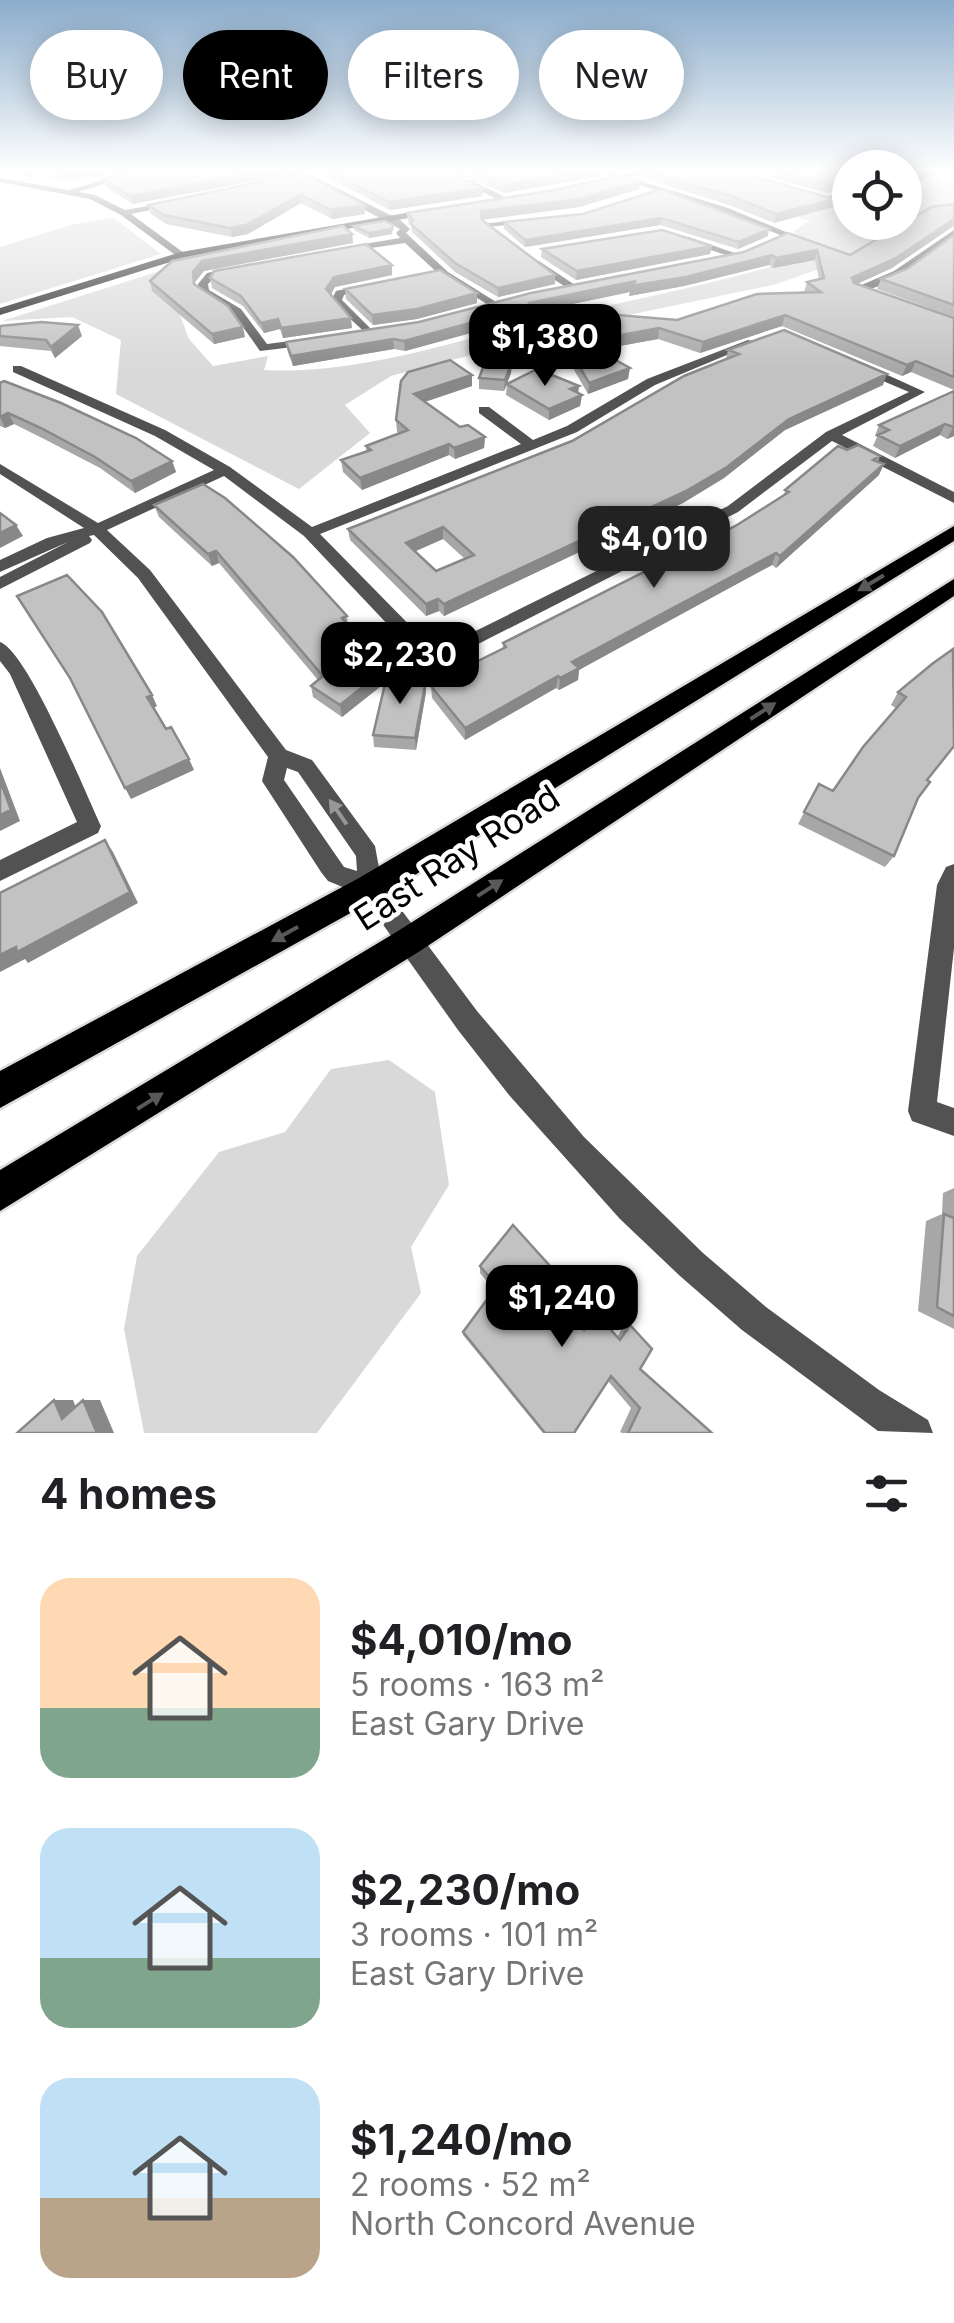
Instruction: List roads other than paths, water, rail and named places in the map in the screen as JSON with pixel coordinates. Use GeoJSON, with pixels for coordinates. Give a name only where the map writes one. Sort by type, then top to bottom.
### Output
{"type":"FeatureCollection","features":[{"type":"Feature","properties":{"kind":"main road","name":"East Ray Road"},"geometry":{"type":"LineString","coordinates":[[0,1090],[370,887],[954,532]]}},
{"type":"Feature","properties":{"kind":"main road","name":"East Ray Road"},"geometry":{"type":"LineString","coordinates":[[0,1192],[409,941],[954,586]]}},
{"type":"Feature","properties":{"kind":"street"},"geometry":{"type":"LineString","coordinates":[[158,238],[181,255]]}},
{"type":"Feature","properties":{"kind":"street"},"geometry":{"type":"LineString","coordinates":[[0,312],[181,255],[277,238]]}},
{"type":"Feature","properties":{"kind":"street"},"geometry":{"type":"LineString","coordinates":[[324,255],[396,238]]}},
{"type":"Feature","properties":{"kind":"street"},"geometry":{"type":"LineString","coordinates":[[406,238],[437,272],[496,306]]}},
{"type":"Feature","properties":{"kind":"street"},"geometry":{"type":"LineString","coordinates":[[681,238],[738,256]]}},
{"type":"Feature","properties":{"kind":"street"},"geometry":{"type":"LineString","coordinates":[[769,244],[784,238]]}},
{"type":"Feature","properties":{"kind":"street"},"geometry":{"type":"LineString","coordinates":[[874,295],[857,289],[898,273],[947,238]]}},
{"type":"Feature","properties":{"kind":"street"},"geometry":{"type":"LineString","coordinates":[[704,264],[754,250]]}},
{"type":"Feature","properties":{"kind":"street"},"geometry":{"type":"LineString","coordinates":[[537,253],[522,254],[573,287]]}},
{"type":"Feature","properties":{"kind":"street"},"geometry":{"type":"LineString","coordinates":[[250,267],[211,276],[203,284],[204,291],[237,311],[264,348],[336,340]]}},
{"type":"Feature","properties":{"kind":"street"},"geometry":{"type":"LineString","coordinates":[[418,276],[437,272]]}},
{"type":"Feature","properties":{"kind":"street"},"geometry":{"type":"LineString","coordinates":[[371,335],[336,301],[340,293],[379,284]]}},
{"type":"Feature","properties":{"kind":"street"},"geometry":{"type":"LineString","coordinates":[[558,290],[593,284]]}},
{"type":"Feature","properties":{"kind":"street"},"geometry":{"type":"LineString","coordinates":[[477,311],[512,301]]}},
{"type":"Feature","properties":{"kind":"street"},"geometry":{"type":"LineString","coordinates":[[354,337],[387,332]]}},
{"type":"Feature","properties":{"kind":"street"},"geometry":{"type":"LineString","coordinates":[[310,533],[572,429],[650,382],[763,338]]}},
{"type":"Feature","properties":{"kind":"street"},"geometry":{"type":"LineString","coordinates":[[17,369],[160,433],[225,470],[310,533],[433,660],[732,509],[831,435],[919,392],[850,362]]}},
{"type":"Feature","properties":{"kind":"street"},"geometry":{"type":"LineString","coordinates":[[484,410],[532,446]]}},
{"type":"Feature","properties":{"kind":"street"},"geometry":{"type":"LineString","coordinates":[[831,435],[954,498]]}},
{"type":"Feature","properties":{"kind":"street"},"geometry":{"type":"LineString","coordinates":[[0,468],[98,530],[168,602],[279,756],[305,766],[367,853],[370,887],[520,1088],[656,1232],[752,1320],[907,1431]]}},
{"type":"Feature","properties":{"kind":"street"},"geometry":{"type":"LineString","coordinates":[[0,566],[53,542],[98,530],[225,470]]}},
{"type":"Feature","properties":{"kind":"street"},"geometry":{"type":"LineString","coordinates":[[0,584],[74,548],[98,530]]}},
{"type":"Feature","properties":{"kind":"street"},"geometry":{"type":"LineString","coordinates":[[0,648],[18,671],[90,826],[0,870]]}},
{"type":"Feature","properties":{"kind":"street"},"geometry":{"type":"LineString","coordinates":[[279,756],[273,781],[329,865],[336,874],[370,887]]}},
{"type":"Feature","properties":{"kind":"street"},"geometry":{"type":"LineString","coordinates":[[954,874],[922,1111],[954,1122]]}}]}
